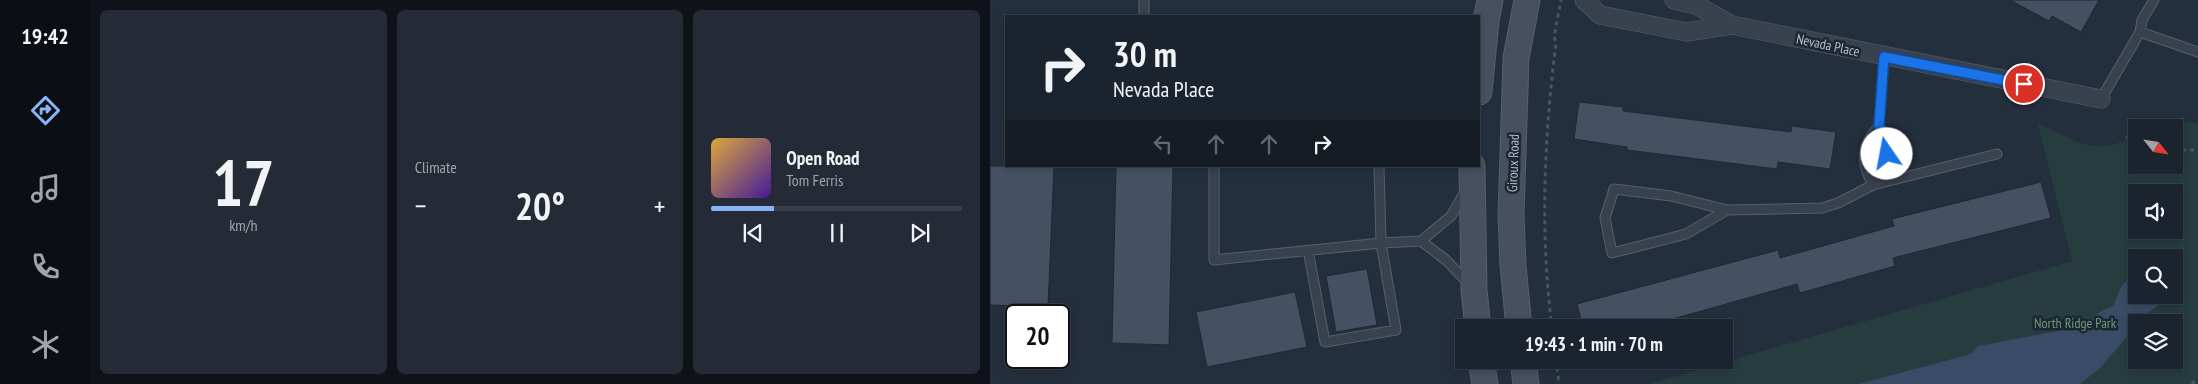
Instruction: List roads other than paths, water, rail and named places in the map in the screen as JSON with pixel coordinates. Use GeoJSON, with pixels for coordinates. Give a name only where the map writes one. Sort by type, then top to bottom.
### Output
{"type":"FeatureCollection","features":[{"type":"Feature","properties":{"kind":"main road"},"geometry":{"type":"LineString","coordinates":[[1480,82],[1490,0]]}},
{"type":"Feature","properties":{"kind":"main road","name":"Giroux Road"},"geometry":{"type":"LineString","coordinates":[[1518,319],[1511,216],[1516,58],[1528,0]]}},
{"type":"Feature","properties":{"kind":"main road"},"geometry":{"type":"LineString","coordinates":[[1472,174],[1474,290],[1477,319]]}},
{"type":"Feature","properties":{"kind":"main road"},"geometry":{"type":"LineString","coordinates":[[1482,369],[1485,384]]}},
{"type":"Feature","properties":{"kind":"main road"},"geometry":{"type":"LineString","coordinates":[[1524,369],[1526,384]]}},
{"type":"Feature","properties":{"kind":"street","name":"Nevada Place"},"geometry":{"type":"LineString","coordinates":[[1584,0],[1600,15],[1687,32],[1732,26]]}},
{"type":"Feature","properties":{"kind":"street","name":"Nevada Place"},"geometry":{"type":"LineString","coordinates":[[1674,0],[1696,5],[1732,26],[2101,99]]}},
{"type":"Feature","properties":{"kind":"lane"},"geometry":{"type":"LineString","coordinates":[[1144,0],[1144,15]]}},
{"type":"Feature","properties":{"kind":"lane"},"geometry":{"type":"LineString","coordinates":[[2101,99],[2140,32],[2142,20],[2154,0]]}},
{"type":"Feature","properties":{"kind":"lane"},"geometry":{"type":"LineString","coordinates":[[2140,32],[2198,52]]}},
{"type":"Feature","properties":{"kind":"lane"},"geometry":{"type":"LineString","coordinates":[[1873,185],[1886,166],[1888,142],[1879,126],[1884,57]]}},
{"type":"Feature","properties":{"kind":"lane"},"geometry":{"type":"LineString","coordinates":[[1873,185],[1864,168],[1866,140],[1879,126]]}},
{"type":"Feature","properties":{"kind":"lane"},"geometry":{"type":"LineString","coordinates":[[1727,210],[1686,234],[1612,253],[1605,218],[1614,189],[1671,196],[1727,210],[1822,208],[1838,203],[1873,185],[1997,154]]}},
{"type":"Feature","properties":{"kind":"lane"},"geometry":{"type":"LineString","coordinates":[[1214,167],[1214,260],[1381,243],[1421,241],[1451,216],[1472,174]]}},
{"type":"Feature","properties":{"kind":"lane"},"geometry":{"type":"LineString","coordinates":[[1308,250],[1325,342],[1396,330],[1381,243],[1379,167]]}},
{"type":"Feature","properties":{"kind":"lane"},"geometry":{"type":"LineString","coordinates":[[1421,241],[1458,271],[1474,290]]}},
{"type":"Feature","properties":{"kind":"water"},"geometry":{"type":"Polygon","coordinates":[[[2128,279],[2128,304],[2160,304],[2147,314],[2128,314],[2128,335],[2100,368],[2080,384],[1859,384],[1971,354],[1978,346],[2084,326],[2088,318],[2093,319],[2098,313],[2113,306],[2122,285],[2128,279]]]}},
{"type":"Feature","properties":{"kind":"park label","name":"North Ridge Park"},"geometry":{"type":"Point","coordinates":[2075,323]}}]}
